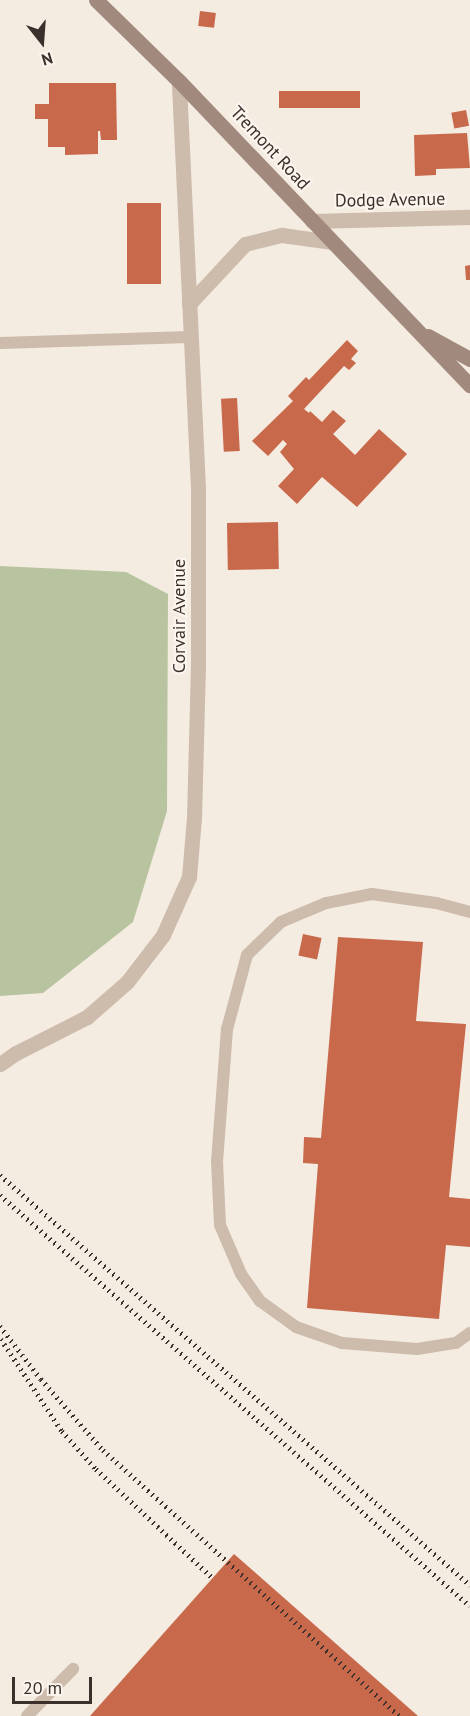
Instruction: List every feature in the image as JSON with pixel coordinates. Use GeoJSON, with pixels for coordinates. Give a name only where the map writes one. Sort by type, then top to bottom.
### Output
{"type":"FeatureCollection","features":[{"type":"Feature","properties":{"kind":"street","name":"Tremont Road"},"geometry":{"type":"LineString","coordinates":[[96,0],[179,81],[470,385]]}},
{"type":"Feature","properties":{"kind":"street","name":"Corvair Avenue"},"geometry":{"type":"LineString","coordinates":[[0,1064],[16,1053],[87,1017],[127,982],[163,935],[189,877],[194,818],[198,488],[179,81]]}},
{"type":"Feature","properties":{"kind":"street","name":"Dodge Avenue"},"geometry":{"type":"LineString","coordinates":[[312,221],[470,217]]}},
{"type":"Feature","properties":{"kind":"street"},"geometry":{"type":"LineString","coordinates":[[189,304],[245,244],[282,236],[332,242]]}},
{"type":"Feature","properties":{"kind":"street","name":"Tremont Road"},"geometry":{"type":"LineString","coordinates":[[412,327],[470,359]]}},
{"type":"Feature","properties":{"kind":"lane"},"geometry":{"type":"LineString","coordinates":[[0,343],[190,338]]}},
{"type":"Feature","properties":{"kind":"lane"},"geometry":{"type":"LineString","coordinates":[[470,912],[436,903],[372,894],[326,903],[281,922],[247,956],[227,1029],[217,1161],[220,1225],[241,1274],[260,1301],[296,1327],[342,1343],[417,1349],[456,1343],[470,1333]]}},
{"type":"Feature","properties":{"kind":"lane"},"geometry":{"type":"LineString","coordinates":[[27,1716],[73,1669]]}},
{"type":"Feature","properties":{"kind":"green space"},"geometry":{"type":"Polygon","coordinates":[[[0,566],[126,572],[168,594],[167,811],[133,922],[43,993],[0,996],[0,566]]]}},
{"type":"Feature","properties":{"kind":"building"},"geometry":{"type":"Polygon","coordinates":[[[200,11],[216,13],[214,28],[198,26],[200,11]]]}},
{"type":"Feature","properties":{"kind":"building"},"geometry":{"type":"Polygon","coordinates":[[[49,83],[116,83],[117,140],[101,140],[100,131],[98,131],[98,154],[65,155],[65,147],[48,147],[48,119],[35,119],[35,104],[49,104],[49,83]]]}},
{"type":"Feature","properties":{"kind":"building"},"geometry":{"type":"Polygon","coordinates":[[[279,91],[360,91],[360,108],[279,108],[279,91]]]}},
{"type":"Feature","properties":{"kind":"building"},"geometry":{"type":"Polygon","coordinates":[[[466,110],[469,126],[454,129],[451,113],[466,110]]]}},
{"type":"Feature","properties":{"kind":"building"},"geometry":{"type":"Polygon","coordinates":[[[467,133],[470,168],[436,169],[436,175],[415,176],[414,135],[467,133]]]}},
{"type":"Feature","properties":{"kind":"building"},"geometry":{"type":"Polygon","coordinates":[[[127,203],[161,203],[161,284],[127,284],[127,203]]]}},
{"type":"Feature","properties":{"kind":"building"},"geometry":{"type":"Polygon","coordinates":[[[470,265],[470,280],[466,280],[465,266],[470,265]]]}},
{"type":"Feature","properties":{"kind":"building"},"geometry":{"type":"Polygon","coordinates":[[[347,340],[358,351],[351,359],[356,363],[349,370],[344,366],[304,409],[309,413],[310,411],[322,422],[333,410],[346,421],[333,434],[355,455],[379,429],[407,454],[357,507],[322,477],[297,504],[278,486],[294,469],[280,452],[287,444],[283,440],[268,456],[252,441],[293,401],[288,396],[306,377],[309,380],[347,340]]]}},
{"type":"Feature","properties":{"kind":"building"},"geometry":{"type":"Polygon","coordinates":[[[237,398],[240,451],[224,452],[221,399],[237,398]]]}},
{"type":"Feature","properties":{"kind":"building"},"geometry":{"type":"Polygon","coordinates":[[[278,522],[279,569],[228,570],[227,523],[278,522]]]}},
{"type":"Feature","properties":{"kind":"building"},"geometry":{"type":"Polygon","coordinates":[[[303,934],[322,938],[317,959],[298,956],[303,934]]]}},
{"type":"Feature","properties":{"kind":"building"},"geometry":{"type":"Polygon","coordinates":[[[338,937],[423,942],[416,1021],[466,1024],[449,1197],[470,1199],[470,1247],[446,1245],[439,1319],[307,1308],[318,1164],[303,1163],[304,1137],[321,1138],[338,937]]]}},
{"type":"Feature","properties":{"kind":"building"},"geometry":{"type":"Polygon","coordinates":[[[234,1554],[418,1716],[90,1716],[234,1554]]]}},
{"type":"Feature","properties":{"kind":"railway"},"geometry":{"type":"LineString","coordinates":[[0,1175],[470,1585]]}},
{"type":"Feature","properties":{"kind":"railway"},"geometry":{"type":"LineString","coordinates":[[0,1195],[470,1606]]}},
{"type":"Feature","properties":{"kind":"railway"},"geometry":{"type":"LineString","coordinates":[[0,1326],[41,1379],[103,1450],[399,1716]]}},
{"type":"Feature","properties":{"kind":"railway"},"geometry":{"type":"LineString","coordinates":[[1,1339],[62,1431],[96,1469],[213,1578]]}}]}
